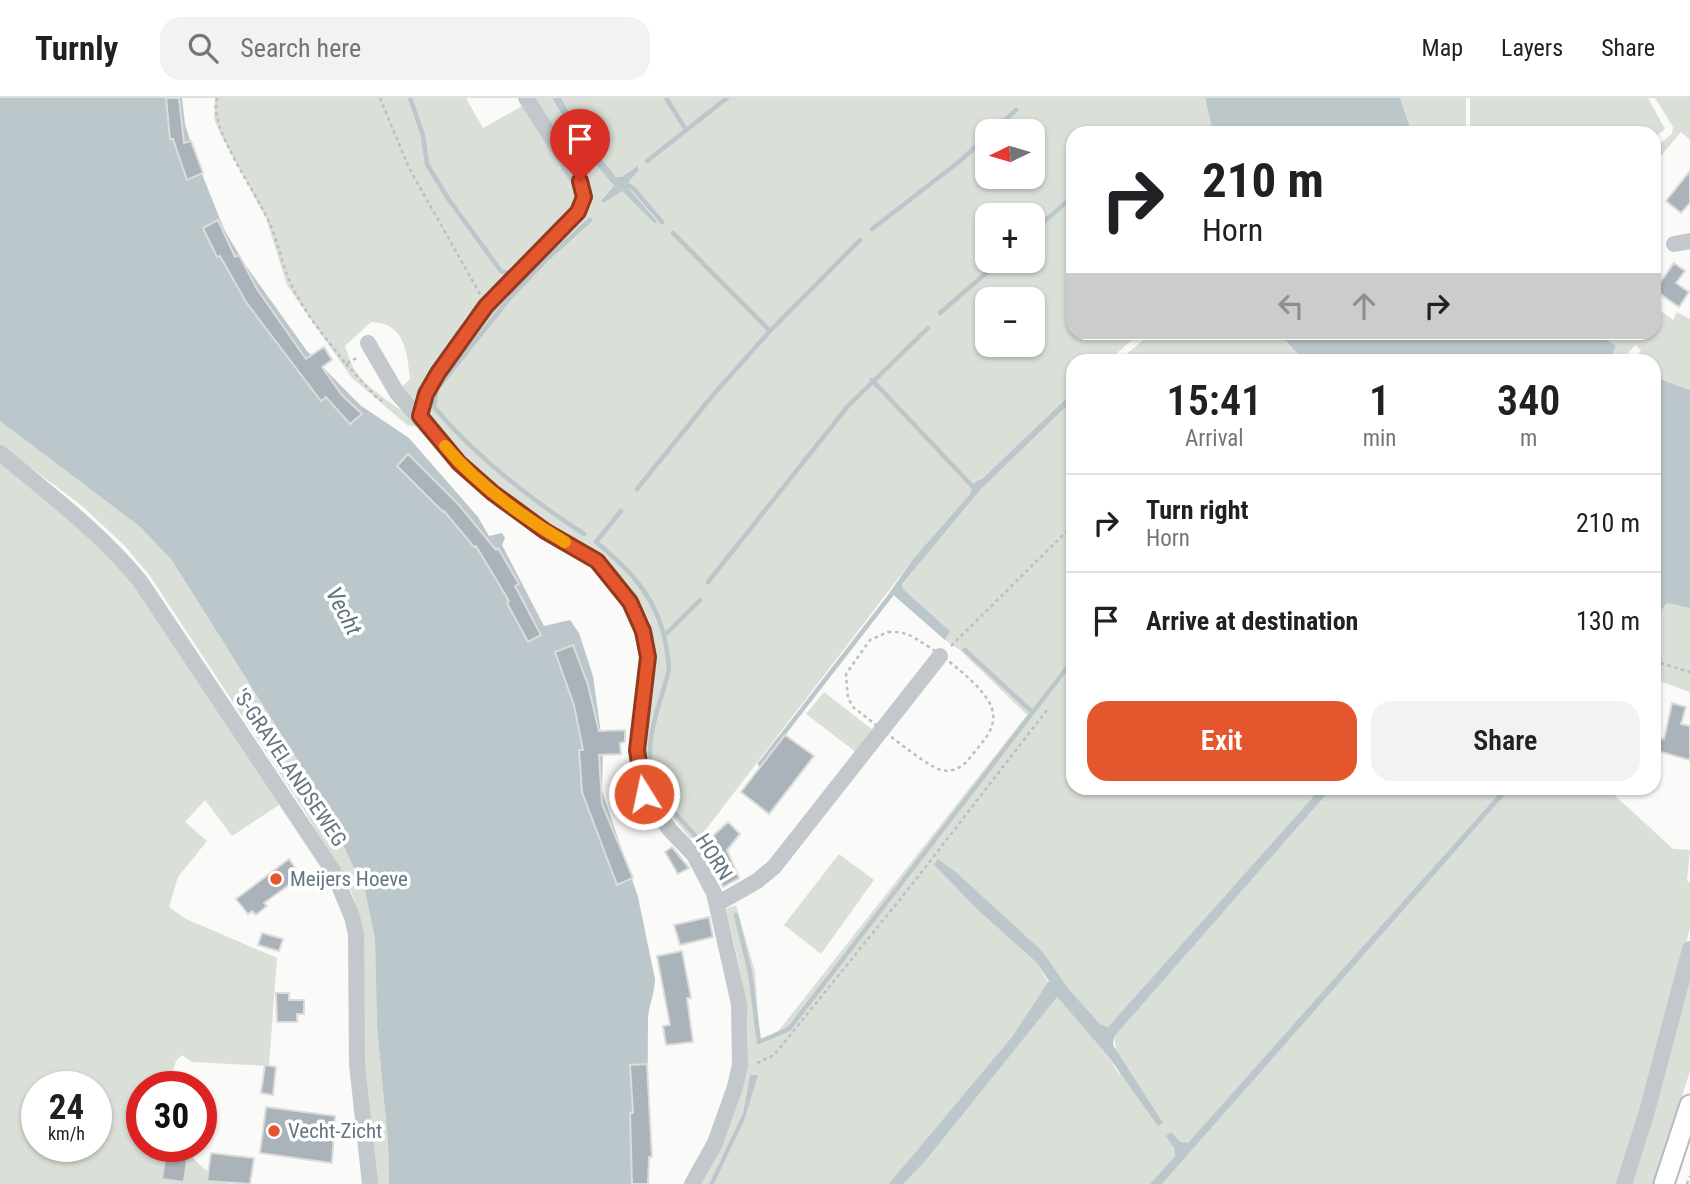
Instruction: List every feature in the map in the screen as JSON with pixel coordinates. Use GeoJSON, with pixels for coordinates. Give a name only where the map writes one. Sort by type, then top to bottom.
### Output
{"type":"FeatureCollection","features":[{"type":"Feature","properties":{"kind":"main road"},"geometry":{"type":"LineString","coordinates":[[1664,1184],[1690,1105]]}},
{"type":"Feature","properties":{"kind":"street"},"geometry":{"type":"LineString","coordinates":[[420,416],[426,394],[438,373],[486,306],[578,212],[584,197],[580,181],[526,98]]}},
{"type":"Feature","properties":{"kind":"street","name":"HORN"},"geometry":{"type":"LineString","coordinates":[[369,346],[397,393],[459,463],[493,493],[545,531],[597,561],[630,602],[643,631],[648,657],[637,750],[644,794],[670,830],[694,855],[717,904],[739,1004],[740,1065],[728,1111],[715,1143],[692,1184]]}},
{"type":"Feature","properties":{"kind":"street","name":"'S-GRAVELANDSEWEG"},"geometry":{"type":"LineString","coordinates":[[0,453],[79,518],[121,558],[140,581],[333,871],[356,934],[356,1064],[370,1184]]}},
{"type":"Feature","properties":{"kind":"street"},"geometry":{"type":"LineString","coordinates":[[717,904],[757,881],[774,867],[940,656]]}},
{"type":"Feature","properties":{"kind":"street"},"geometry":{"type":"LineString","coordinates":[[1624,1184],[1646,1115],[1690,949]]}},
{"type":"Feature","properties":{"kind":"path"},"geometry":{"type":"LineString","coordinates":[[217,98],[214,109],[219,127],[270,224],[285,272],[297,296],[346,364],[369,346]]}},
{"type":"Feature","properties":{"kind":"path"},"geometry":{"type":"LineString","coordinates":[[380,98],[409,168],[486,306]]}},
{"type":"Feature","properties":{"kind":"path"},"geometry":{"type":"LineString","coordinates":[[940,656],[1066,532]]}},
{"type":"Feature","properties":{"kind":"path"},"geometry":{"type":"LineString","coordinates":[[1661,663],[1690,672]]}},
{"type":"Feature","properties":{"kind":"path"},"geometry":{"type":"LineString","coordinates":[[740,1065],[757,1063],[774,1055],[910,887],[1047,710]]}},
{"type":"Feature","properties":{"kind":"path"},"geometry":{"type":"LineString","coordinates":[[1688,1184],[1690,1176]]}},
{"type":"Feature","properties":{"kind":"shaded area"},"geometry":{"type":"Polygon","coordinates":[[[215,98],[466,98],[483,128],[524,105],[575,186],[576,202],[466,317],[414,403],[398,390],[410,379],[409,369],[402,340],[391,327],[371,322],[345,346],[359,376],[424,428],[407,425],[352,378],[287,285],[266,218],[214,119],[215,98]]]}},
{"type":"Feature","properties":{"kind":"shaded area"},"geometry":{"type":"Polygon","coordinates":[[[532,98],[552,98],[584,150],[614,186],[601,199],[604,203],[622,191],[655,224],[657,220],[626,185],[639,170],[636,166],[622,178],[616,177],[581,133],[561,98],[1205,98],[1211,126],[1066,126],[1066,340],[1132,340],[1116,354],[1066,354],[1066,399],[983,478],[974,483],[970,494],[913,559],[704,832],[691,839],[655,797],[645,778],[642,758],[653,658],[650,622],[635,595],[621,577],[517,504],[470,463],[430,420],[426,411],[450,364],[532,266],[593,201],[532,98]]]}},
{"type":"Feature","properties":{"kind":"shaded area"},"geometry":{"type":"Polygon","coordinates":[[[1400,98],[1466,98],[1466,126],[1410,126],[1400,98]]]}},
{"type":"Feature","properties":{"kind":"shaded area"},"geometry":{"type":"Polygon","coordinates":[[[1470,98],[1648,98],[1665,129],[1661,132],[1661,126],[1470,126],[1470,98]]]}},
{"type":"Feature","properties":{"kind":"shaded area"},"geometry":{"type":"Polygon","coordinates":[[[1655,98],[1690,98],[1690,140],[1681,132],[1661,156],[1661,143],[1672,134],[1673,127],[1655,98]]]}},
{"type":"Feature","properties":{"kind":"shaded area"},"geometry":{"type":"Polygon","coordinates":[[[1661,311],[1673,320],[1677,312],[1690,319],[1690,390],[1661,380],[1661,354],[1639,354],[1641,350],[1635,345],[1628,354],[1613,354],[1616,346],[1593,340],[1661,340],[1661,311]]]}},
{"type":"Feature","properties":{"kind":"shaded area"},"geometry":{"type":"Polygon","coordinates":[[[1143,340],[1285,340],[1298,354],[1126,354],[1143,340]]]}},
{"type":"Feature","properties":{"kind":"shaded area"},"geometry":{"type":"Polygon","coordinates":[[[1066,407],[1066,795],[1315,795],[1108,1027],[1100,1024],[1067,987],[1041,951],[934,865],[979,911],[1037,963],[1057,997],[1108,1056],[1120,1076],[1114,1037],[1326,795],[1498,795],[1188,1144],[1181,1142],[1171,1133],[1167,1136],[1175,1156],[1150,1184],[714,1184],[744,1121],[757,1075],[750,1075],[743,1113],[709,1184],[701,1184],[736,1096],[748,1047],[745,995],[726,909],[736,905],[755,972],[759,1031],[761,1040],[765,1043],[780,1029],[1027,715],[960,650],[945,640],[950,631],[903,589],[902,584],[981,489],[1066,407]]]}},
{"type":"Feature","properties":{"kind":"shaded area"},"geometry":{"type":"Polygon","coordinates":[[[0,421],[139,526],[171,559],[317,791],[365,891],[375,939],[377,1027],[388,1143],[389,1184],[375,1184],[365,1100],[356,906],[351,891],[304,810],[150,576],[124,545],[81,505],[0,445],[0,421]]]}},
{"type":"Feature","properties":{"kind":"shaded area"},"geometry":{"type":"Polygon","coordinates":[[[0,461],[57,507],[128,577],[282,803],[232,836],[205,800],[185,822],[207,841],[178,877],[169,907],[184,918],[277,958],[269,1066],[192,1062],[182,1055],[176,1061],[173,1071],[126,1071],[126,1162],[197,1162],[228,1184],[0,1184],[0,461]]]}},
{"type":"Feature","properties":{"kind":"shaded area"},"geometry":{"type":"Polygon","coordinates":[[[1667,603],[1690,608],[1690,692],[1661,682],[1661,611],[1667,603]]]}},
{"type":"Feature","properties":{"kind":"shaded area"},"geometry":{"type":"Polygon","coordinates":[[[824,692],[874,731],[857,753],[806,714],[824,692]]]}},
{"type":"Feature","properties":{"kind":"shaded area"},"geometry":{"type":"Polygon","coordinates":[[[1505,795],[1615,795],[1673,849],[1690,850],[1687,880],[1690,883],[1690,927],[1666,1026],[1619,1184],[1162,1184],[1505,795]]]}},
{"type":"Feature","properties":{"kind":"shaded area"},"geometry":{"type":"Polygon","coordinates":[[[839,854],[874,880],[821,954],[784,925],[839,854]]]}},
{"type":"Feature","properties":{"kind":"shaded area"},"geometry":{"type":"Polygon","coordinates":[[[1690,974],[1690,1071],[1654,1184],[1630,1184],[1690,974]]]}},
{"type":"Feature","properties":{"kind":"water","name":"Vecht"},"geometry":{"type":"Polygon","coordinates":[[[0,98],[182,98],[185,124],[196,159],[224,229],[244,263],[307,351],[360,405],[409,438],[478,517],[489,536],[502,533],[505,538],[502,545],[544,626],[570,620],[579,633],[593,676],[603,748],[602,791],[638,897],[655,979],[648,1018],[647,1184],[389,1184],[388,1143],[377,1027],[375,939],[365,891],[317,791],[171,559],[139,526],[0,421],[0,98]]]}},
{"type":"Feature","properties":{"kind":"water"},"geometry":{"type":"Polygon","coordinates":[[[552,98],[561,98],[581,133],[616,177],[622,177],[637,166],[639,170],[626,185],[657,221],[655,224],[622,191],[604,203],[601,200],[614,186],[584,150],[552,98]]]}},
{"type":"Feature","properties":{"kind":"water"},"geometry":{"type":"Polygon","coordinates":[[[1205,98],[1400,98],[1410,126],[1211,126],[1205,98]]]}},
{"type":"Feature","properties":{"kind":"water"},"geometry":{"type":"Polygon","coordinates":[[[1285,340],[1604,340],[1616,346],[1613,354],[1298,354],[1285,340]]]}},
{"type":"Feature","properties":{"kind":"water"},"geometry":{"type":"Polygon","coordinates":[[[1661,380],[1690,390],[1690,608],[1667,603],[1661,611],[1661,380]]]}},
{"type":"Feature","properties":{"kind":"water"},"geometry":{"type":"Polygon","coordinates":[[[1066,399],[1066,407],[981,489],[902,584],[903,589],[950,631],[945,640],[890,592],[913,559],[970,494],[974,483],[983,478],[1066,399]]]}},
{"type":"Feature","properties":{"kind":"water"},"geometry":{"type":"Polygon","coordinates":[[[1315,795],[1326,795],[1114,1037],[1113,1045],[1163,1123],[1158,1126],[1108,1056],[1057,997],[925,1161],[903,1184],[889,1184],[1012,1037],[1049,981],[1037,963],[979,911],[934,865],[938,859],[957,873],[1042,951],[1067,987],[1100,1024],[1108,1027],[1315,795]]]}},
{"type":"Feature","properties":{"kind":"water"},"geometry":{"type":"Polygon","coordinates":[[[1498,795],[1505,795],[1162,1184],[1150,1184],[1175,1156],[1174,1148],[1166,1136],[1171,1132],[1181,1142],[1188,1143],[1498,795]]]}},
{"type":"Feature","properties":{"kind":"water"},"geometry":{"type":"Polygon","coordinates":[[[750,1075],[758,1075],[744,1121],[714,1184],[709,1184],[743,1113],[750,1075]]]}},
{"type":"Feature","properties":{"kind":"building"},"geometry":{"type":"Polygon","coordinates":[[[166,98],[179,98],[184,143],[191,141],[203,173],[187,180],[173,139],[170,139],[166,98]]]}},
{"type":"Feature","properties":{"kind":"building"},"geometry":{"type":"Polygon","coordinates":[[[1690,171],[1690,203],[1681,213],[1666,201],[1690,171]]]}},
{"type":"Feature","properties":{"kind":"building"},"geometry":{"type":"Polygon","coordinates":[[[218,220],[235,257],[239,255],[257,289],[306,359],[324,347],[332,360],[322,367],[341,394],[362,414],[350,424],[326,397],[321,401],[246,302],[220,256],[217,257],[203,228],[218,220]]]}},
{"type":"Feature","properties":{"kind":"building"},"geometry":{"type":"Polygon","coordinates":[[[1674,263],[1685,271],[1676,283],[1689,292],[1679,307],[1661,294],[1661,281],[1674,263]]]}},
{"type":"Feature","properties":{"kind":"building"},"geometry":{"type":"Polygon","coordinates":[[[408,454],[459,505],[496,550],[498,548],[519,584],[515,586],[541,635],[528,642],[507,603],[509,601],[476,546],[474,547],[444,511],[397,466],[408,454]]]}},
{"type":"Feature","properties":{"kind":"building"},"geometry":{"type":"Polygon","coordinates":[[[573,645],[588,685],[599,731],[625,730],[625,742],[620,743],[621,754],[599,755],[602,804],[633,878],[617,885],[582,792],[579,750],[583,750],[574,705],[555,652],[573,645]]]}},
{"type":"Feature","properties":{"kind":"building"},"geometry":{"type":"Polygon","coordinates":[[[1672,703],[1686,707],[1681,724],[1690,726],[1690,760],[1661,752],[1661,738],[1664,739],[1672,703]]]}},
{"type":"Feature","properties":{"kind":"building"},"geometry":{"type":"Polygon","coordinates":[[[785,735],[814,756],[769,814],[741,792],[785,735]]]}},
{"type":"Feature","properties":{"kind":"building"},"geometry":{"type":"Polygon","coordinates":[[[728,822],[740,834],[727,850],[739,878],[723,887],[701,847],[728,822]]]}},
{"type":"Feature","properties":{"kind":"building"},"geometry":{"type":"Polygon","coordinates":[[[672,847],[689,868],[678,874],[665,852],[672,847]]]}},
{"type":"Feature","properties":{"kind":"building","name":"Meijers Hoeve"},"geometry":{"type":"Polygon","coordinates":[[[289,859],[301,876],[264,903],[267,906],[256,915],[252,911],[248,914],[236,899],[289,859]]]}},
{"type":"Feature","properties":{"kind":"building"},"geometry":{"type":"Polygon","coordinates":[[[709,917],[713,937],[680,945],[674,925],[709,917]]]}},
{"type":"Feature","properties":{"kind":"building"},"geometry":{"type":"Polygon","coordinates":[[[262,933],[283,939],[279,951],[258,945],[262,933]]]}},
{"type":"Feature","properties":{"kind":"building"},"geometry":{"type":"Polygon","coordinates":[[[682,951],[691,998],[687,998],[693,1042],[666,1045],[663,1026],[670,1025],[657,956],[682,951]]]}},
{"type":"Feature","properties":{"kind":"building"},"geometry":{"type":"Polygon","coordinates":[[[276,993],[289,993],[289,1000],[304,1000],[304,1014],[297,1014],[297,1022],[277,1022],[276,993]]]}},
{"type":"Feature","properties":{"kind":"building"},"geometry":{"type":"Polygon","coordinates":[[[647,1064],[652,1157],[649,1157],[648,1184],[632,1184],[630,1113],[633,1113],[630,1065],[647,1064]]]}},
{"type":"Feature","properties":{"kind":"building"},"geometry":{"type":"Polygon","coordinates":[[[265,1065],[276,1067],[273,1095],[261,1093],[265,1065]]]}},
{"type":"Feature","properties":{"kind":"building"},"geometry":{"type":"Polygon","coordinates":[[[266,1107],[335,1116],[332,1163],[260,1153],[266,1107]]]}},
{"type":"Feature","properties":{"kind":"building"},"geometry":{"type":"Polygon","coordinates":[[[217,1154],[254,1158],[250,1184],[207,1181],[210,1162],[217,1162],[217,1154]]]}},
{"type":"Feature","properties":{"kind":"building"},"geometry":{"type":"Polygon","coordinates":[[[164,1162],[187,1162],[184,1182],[162,1179],[164,1162]]]}},
{"type":"Feature","properties":{"kind":"waterway"},"geometry":{"type":"LineString","coordinates":[[410,98],[423,135],[427,164],[449,200],[501,271],[509,274]]}},
{"type":"Feature","properties":{"kind":"waterway"},"geometry":{"type":"LineString","coordinates":[[666,98],[686,130]]}},
{"type":"Feature","properties":{"kind":"waterway"},"geometry":{"type":"LineString","coordinates":[[647,161],[727,98]]}},
{"type":"Feature","properties":{"kind":"waterway"},"geometry":{"type":"LineString","coordinates":[[1006,119],[1016,110]]}},
{"type":"Feature","properties":{"kind":"waterway"},"geometry":{"type":"LineString","coordinates":[[872,229],[975,147]]}},
{"type":"Feature","properties":{"kind":"waterway"},"geometry":{"type":"LineString","coordinates":[[624,183],[633,188],[662,222]]}},
{"type":"Feature","properties":{"kind":"waterway"},"geometry":{"type":"LineString","coordinates":[[1045,221],[1066,203]]}},
{"type":"Feature","properties":{"kind":"waterway"},"geometry":{"type":"LineString","coordinates":[[584,534],[504,476],[434,407],[437,389],[508,300],[547,259],[590,220]]}},
{"type":"Feature","properties":{"kind":"waterway"},"geometry":{"type":"LineString","coordinates":[[673,233],[770,331]]}},
{"type":"Feature","properties":{"kind":"waterway"},"geometry":{"type":"LineString","coordinates":[[637,489],[713,395],[770,331],[860,240]]}},
{"type":"Feature","properties":{"kind":"waterway"},"geometry":{"type":"LineString","coordinates":[[940,313],[986,273]]}},
{"type":"Feature","properties":{"kind":"waterway"},"geometry":{"type":"LineString","coordinates":[[708,582],[848,406],[928,328]]}},
{"type":"Feature","properties":{"kind":"waterway"},"geometry":{"type":"LineString","coordinates":[[872,380],[975,489]]}},
{"type":"Feature","properties":{"kind":"waterway"},"geometry":{"type":"LineString","coordinates":[[621,511],[596,542],[633,577],[659,618],[669,668],[651,735],[652,773],[659,791],[698,839]]}},
{"type":"Feature","properties":{"kind":"waterway"},"geometry":{"type":"LineString","coordinates":[[760,764],[894,591]]}},
{"type":"Feature","properties":{"kind":"waterway"},"geometry":{"type":"LineString","coordinates":[[665,635],[700,600]]}},
{"type":"Feature","properties":{"kind":"waterway"},"geometry":{"type":"LineString","coordinates":[[965,650],[1031,711]]}},
{"type":"Feature","properties":{"kind":"waterway"},"geometry":{"type":"LineString","coordinates":[[736,915],[750,972],[759,1042],[789,1029],[1066,669]]}},
{"type":"Feature","properties":{"kind":"slow traffic"},"geometry":{"type":"LineString","coordinates":[[445,446],[459,463],[493,493],[545,531],[565,542]]}},
{"type":"Feature","properties":{"kind":"place","name":"Meijers Hoeve"},"geometry":{"type":"Point","coordinates":[276,879]}},
{"type":"Feature","properties":{"kind":"place","name":"Vecht-Zicht"},"geometry":{"type":"Point","coordinates":[274,1131]}},
{"type":"Feature","properties":{"kind":"route"},"geometry":{"type":"LineString","coordinates":[[580,181],[584,197],[578,212],[486,306],[438,373],[426,394],[420,416],[459,463],[493,493],[545,531],[597,561],[630,602],[643,631],[648,657],[637,750],[638,770],[644,794]]}}]}
